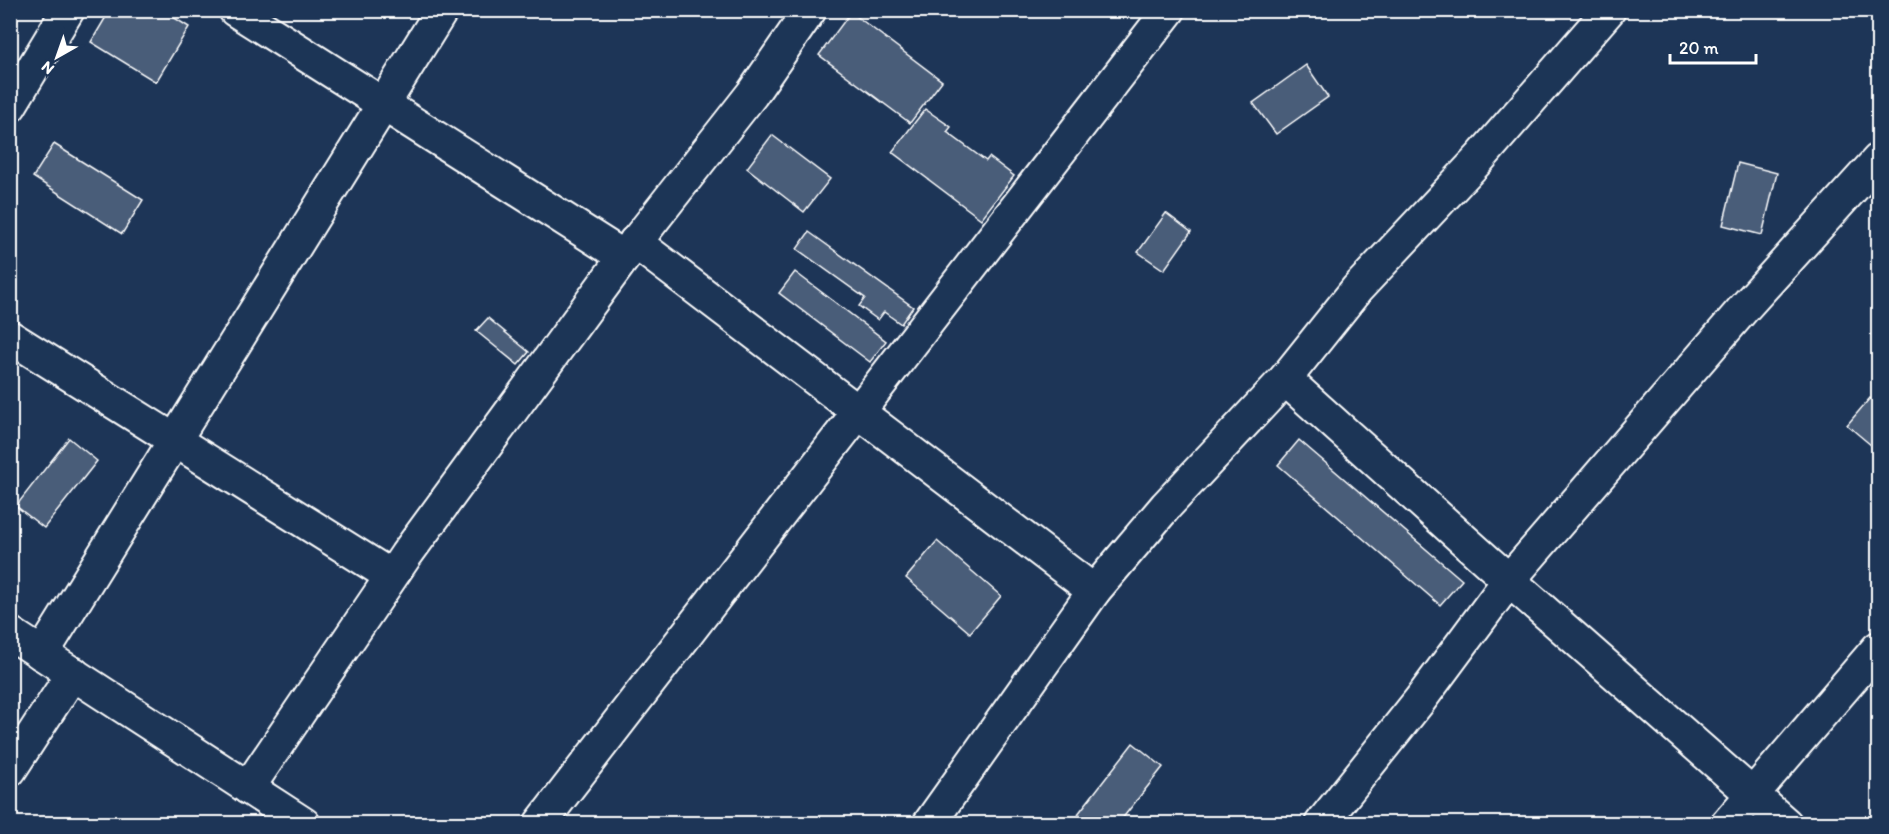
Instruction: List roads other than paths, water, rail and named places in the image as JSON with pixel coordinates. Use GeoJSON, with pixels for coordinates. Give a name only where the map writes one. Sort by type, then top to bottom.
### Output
{"type":"FeatureCollection","features":[{"type":"Feature","properties":{"kind":"street"},"geometry":{"type":"LineString","coordinates":[[10,106],[68,10]]}},
{"type":"Feature","properties":{"kind":"street"},"geometry":{"type":"LineString","coordinates":[[235,10],[384,105],[629,250],[858,413],[1094,591]]}},
{"type":"Feature","properties":{"kind":"street"},"geometry":{"type":"LineString","coordinates":[[42,654],[442,10]]}},
{"type":"Feature","properties":{"kind":"street"},"geometry":{"type":"LineString","coordinates":[[248,788],[391,576],[629,250],[752,94],[810,10]]}},
{"type":"Feature","properties":{"kind":"street"},"geometry":{"type":"LineString","coordinates":[[929,824],[1094,591],[1166,506],[1285,379],[1357,289],[1480,158],[1609,10]]}},
{"type":"Feature","properties":{"kind":"street"},"geometry":{"type":"LineString","coordinates":[[540,824],[858,413],[1156,14]]}},
{"type":"Feature","properties":{"kind":"street"},"geometry":{"type":"LineString","coordinates":[[1321,824],[1420,700],[1509,580],[1744,308],[1878,160]]}},
{"type":"Feature","properties":{"kind":"street"},"geometry":{"type":"LineString","coordinates":[[10,337],[391,576]]}},
{"type":"Feature","properties":{"kind":"street"},"geometry":{"type":"LineString","coordinates":[[1285,379],[1786,824]]}},
{"type":"Feature","properties":{"kind":"street"},"geometry":{"type":"LineString","coordinates":[[10,633],[304,824]]}},
{"type":"Feature","properties":{"kind":"street"},"geometry":{"type":"LineString","coordinates":[[1727,824],[1878,648]]}},
{"type":"Feature","properties":{"kind":"street"},"geometry":{"type":"LineString","coordinates":[[10,770],[73,673]]}}]}
